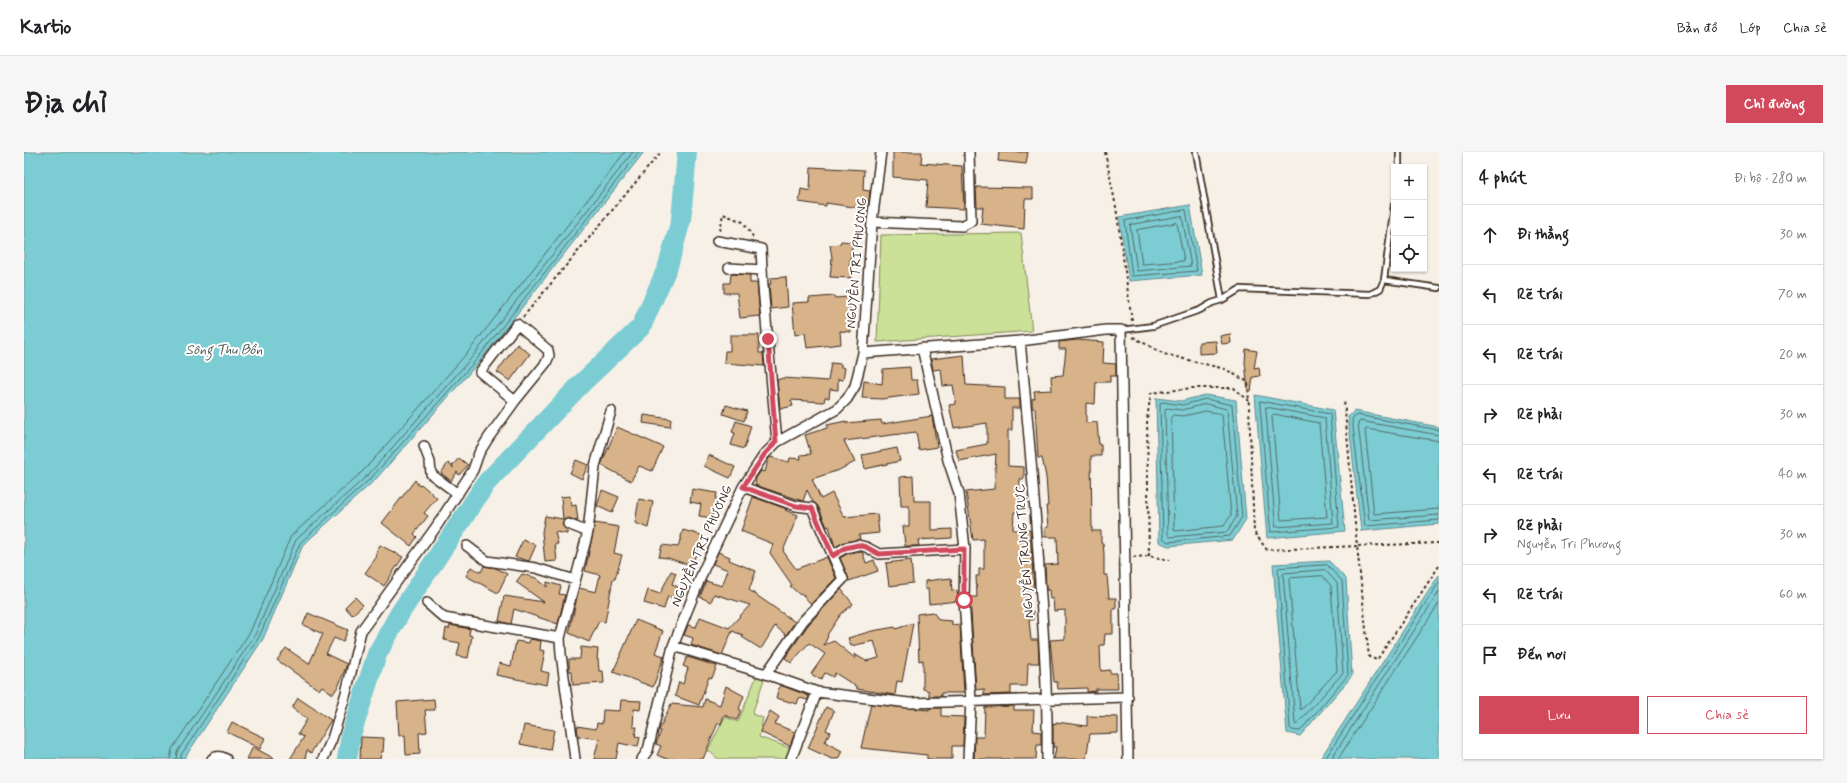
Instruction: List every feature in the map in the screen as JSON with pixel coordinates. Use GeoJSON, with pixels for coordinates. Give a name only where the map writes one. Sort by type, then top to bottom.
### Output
{"type":"FeatureCollection","features":[{"type":"Feature","properties":{"kind":"street","name":"NGUYỄN TRI PHƯƠNG"},"geometry":{"type":"LineString","coordinates":[[642,759],[648,750],[673,646],[704,569],[743,487],[764,455],[776,442],[837,409],[847,399],[855,386],[863,353],[872,222],[881,152]]}},
{"type":"Feature","properties":{"kind":"street"},"geometry":{"type":"LineString","coordinates":[[872,222],[962,226],[971,221],[969,152]]}},
{"type":"Feature","properties":{"kind":"street"},"geometry":{"type":"LineString","coordinates":[[717,241],[761,249],[776,442]]}},
{"type":"Feature","properties":{"kind":"street"},"geometry":{"type":"LineString","coordinates":[[729,268],[762,270]]}},
{"type":"Feature","properties":{"kind":"street"},"geometry":{"type":"LineString","coordinates":[[323,759],[332,739],[346,693],[361,630],[436,527],[473,470],[479,453],[515,401],[546,363],[549,356],[548,350],[518,324],[480,372],[515,401]]}},
{"type":"Feature","properties":{"kind":"street"},"geometry":{"type":"LineString","coordinates":[[863,353],[1020,341],[1106,330],[1121,330],[1128,759]]}},
{"type":"Feature","properties":{"kind":"street","name":"NGUYỄN TRUNG TRỰC"},"geometry":{"type":"LineString","coordinates":[[1020,341],[1033,481],[1048,700],[1047,759]]}},
{"type":"Feature","properties":{"kind":"street"},"geometry":{"type":"LineString","coordinates":[[922,348],[948,460],[959,492],[964,549],[964,600],[971,700],[968,759]]}},
{"type":"Feature","properties":{"kind":"street"},"geometry":{"type":"LineString","coordinates":[[575,759],[560,638],[588,532],[595,466],[611,411]]}},
{"type":"Feature","properties":{"kind":"street"},"geometry":{"type":"LineString","coordinates":[[424,446],[430,462],[431,474],[458,494]]}},
{"type":"Feature","properties":{"kind":"street"},"geometry":{"type":"LineString","coordinates":[[743,487],[796,506],[812,508],[843,579],[803,621],[766,674]]}},
{"type":"Feature","properties":{"kind":"street"},"geometry":{"type":"LineString","coordinates":[[568,524],[588,532]]}},
{"type":"Feature","properties":{"kind":"street"},"geometry":{"type":"LineString","coordinates":[[833,556],[845,548],[858,545],[866,547],[879,554],[964,549]]}},
{"type":"Feature","properties":{"kind":"street"},"geometry":{"type":"LineString","coordinates":[[467,546],[487,561],[536,568],[575,580]]}},
{"type":"Feature","properties":{"kind":"street"},"geometry":{"type":"LineString","coordinates":[[427,603],[444,618],[560,638]]}},
{"type":"Feature","properties":{"kind":"street"},"geometry":{"type":"LineString","coordinates":[[673,646],[766,674],[817,692],[909,703],[971,700],[1048,700],[1128,697]]}},
{"type":"Feature","properties":{"kind":"street"},"geometry":{"type":"LineString","coordinates":[[791,759],[817,692]]}},
{"type":"Feature","properties":{"kind":"street"},"geometry":{"type":"LineString","coordinates":[[212,759],[215,757],[222,757],[226,759]]}},
{"type":"Feature","properties":{"kind":"lane"},"geometry":{"type":"LineString","coordinates":[[1196,152],[1222,300]]}},
{"type":"Feature","properties":{"kind":"lane"},"geometry":{"type":"LineString","coordinates":[[1399,152],[1399,164]]}},
{"type":"Feature","properties":{"kind":"lane"},"geometry":{"type":"LineString","coordinates":[[1121,330],[1153,326],[1200,310],[1212,303],[1222,300],[1240,289],[1370,294],[1380,290],[1384,280],[1391,228]]}},
{"type":"Feature","properties":{"kind":"lane"},"geometry":{"type":"LineString","coordinates":[[1384,280],[1439,288]]}},
{"type":"Feature","properties":{"kind":"path"},"geometry":{"type":"LineString","coordinates":[[518,324],[661,152]]}},
{"type":"Feature","properties":{"kind":"path"},"geometry":{"type":"LineString","coordinates":[[1105,152],[1116,207],[1133,328]]}},
{"type":"Feature","properties":{"kind":"path"},"geometry":{"type":"LineString","coordinates":[[717,241],[723,214],[744,222],[761,249]]}},
{"type":"Feature","properties":{"kind":"path"},"geometry":{"type":"LineString","coordinates":[[1121,330],[1164,354],[1225,369],[1248,382],[1254,532],[1267,550],[1439,543]]}},
{"type":"Feature","properties":{"kind":"path"},"geometry":{"type":"LineString","coordinates":[[1150,556],[1147,419],[1151,393],[1192,388],[1234,388],[1249,401]]}},
{"type":"Feature","properties":{"kind":"path"},"geometry":{"type":"LineString","coordinates":[[1344,400],[1369,657],[1377,660],[1439,566]]}},
{"type":"Feature","properties":{"kind":"path"},"geometry":{"type":"LineString","coordinates":[[1124,558],[1150,556],[1170,560]]}},
{"type":"Feature","properties":{"kind":"green space"},"geometry":{"type":"Polygon","coordinates":[[[1021,233],[1032,331],[877,342],[881,235],[1021,233]]]}},
{"type":"Feature","properties":{"kind":"green space"},"geometry":{"type":"Polygon","coordinates":[[[766,674],[752,714],[763,718],[759,737],[790,748],[791,759],[718,759],[708,750],[725,717],[738,722],[757,675],[766,674]]]}},
{"type":"Feature","properties":{"kind":"water","name":"Sông Thu Bồn"},"geometry":{"type":"Polygon","coordinates":[[[24,152],[644,152],[480,361],[375,480],[303,545],[263,639],[184,759],[24,759],[24,152]]]}},
{"type":"Feature","properties":{"kind":"water"},"geometry":{"type":"Polygon","coordinates":[[[1190,205],[1202,275],[1129,281],[1119,217],[1190,205]]]}},
{"type":"Feature","properties":{"kind":"water"},"geometry":{"type":"Polygon","coordinates":[[[1205,395],[1236,400],[1246,519],[1233,540],[1168,546],[1159,542],[1156,398],[1181,401],[1205,395]]]}},
{"type":"Feature","properties":{"kind":"water"},"geometry":{"type":"Polygon","coordinates":[[[1255,395],[1333,410],[1345,531],[1267,538],[1255,395]]]}},
{"type":"Feature","properties":{"kind":"water"},"geometry":{"type":"Polygon","coordinates":[[[1354,411],[1439,427],[1439,524],[1361,531],[1348,417],[1354,411]]]}},
{"type":"Feature","properties":{"kind":"water"},"geometry":{"type":"Polygon","coordinates":[[[1329,561],[1346,579],[1352,676],[1300,736],[1287,733],[1273,564],[1329,561]]]}},
{"type":"Feature","properties":{"kind":"water"},"geometry":{"type":"Polygon","coordinates":[[[1439,575],[1439,759],[1320,759],[1439,575]]]}},
{"type":"Feature","properties":{"kind":"building"},"geometry":{"type":"Polygon","coordinates":[[[893,152],[922,152],[921,163],[962,166],[964,209],[926,207],[928,180],[893,177],[893,152]]]}},
{"type":"Feature","properties":{"kind":"building"},"geometry":{"type":"Polygon","coordinates":[[[999,152],[1028,152],[1026,164],[998,161],[999,152]]]}},
{"type":"Feature","properties":{"kind":"building"},"geometry":{"type":"Polygon","coordinates":[[[811,167],[864,170],[863,190],[870,191],[868,208],[826,203],[826,206],[799,202],[801,189],[810,191],[811,167]]]}},
{"type":"Feature","properties":{"kind":"building"},"geometry":{"type":"Polygon","coordinates":[[[976,187],[1033,188],[1033,199],[1025,199],[1024,229],[981,224],[983,207],[977,207],[976,187]]]}},
{"type":"Feature","properties":{"kind":"building"},"geometry":{"type":"Polygon","coordinates":[[[841,241],[853,242],[849,266],[852,266],[851,278],[830,277],[832,258],[830,245],[840,244],[841,241]]]}},
{"type":"Feature","properties":{"kind":"building"},"geometry":{"type":"Polygon","coordinates":[[[731,274],[750,275],[750,283],[757,283],[760,316],[740,318],[737,293],[724,293],[724,283],[730,283],[731,274]]]}},
{"type":"Feature","properties":{"kind":"building"},"geometry":{"type":"Polygon","coordinates":[[[786,277],[788,307],[771,309],[770,278],[786,277]]]}},
{"type":"Feature","properties":{"kind":"building"},"geometry":{"type":"Polygon","coordinates":[[[834,296],[835,298],[849,297],[851,332],[840,331],[841,344],[807,348],[805,333],[795,335],[792,303],[809,302],[809,298],[834,296]]]}},
{"type":"Feature","properties":{"kind":"building"},"geometry":{"type":"Polygon","coordinates":[[[1230,334],[1231,343],[1222,344],[1220,336],[1230,334]]]}},
{"type":"Feature","properties":{"kind":"building"},"geometry":{"type":"Polygon","coordinates":[[[730,335],[759,335],[759,353],[763,353],[764,366],[724,363],[725,351],[730,351],[730,335]]]}},
{"type":"Feature","properties":{"kind":"building"},"geometry":{"type":"Polygon","coordinates":[[[1077,340],[1104,342],[1103,363],[1116,364],[1116,376],[1110,376],[1110,382],[1096,382],[1095,404],[1086,403],[1086,423],[1097,422],[1099,445],[1101,445],[1101,456],[1091,456],[1092,531],[1101,531],[1101,543],[1103,543],[1104,554],[1104,575],[1107,575],[1109,598],[1116,598],[1116,609],[1113,609],[1113,634],[1105,634],[1104,645],[1100,645],[1101,671],[1110,670],[1110,673],[1117,673],[1118,689],[1096,689],[1096,691],[1087,692],[1087,688],[1058,689],[1057,682],[1054,682],[1050,640],[1065,639],[1065,610],[1054,611],[1053,599],[1050,599],[1049,590],[1046,590],[1045,565],[1058,564],[1057,537],[1045,537],[1045,528],[1048,527],[1046,477],[1042,458],[1038,458],[1035,408],[1032,408],[1032,399],[1035,398],[1034,391],[1052,390],[1051,376],[1063,375],[1066,349],[1059,349],[1059,342],[1077,340]]]}},
{"type":"Feature","properties":{"kind":"building"},"geometry":{"type":"Polygon","coordinates":[[[1216,341],[1217,353],[1199,354],[1199,342],[1216,341]]]}},
{"type":"Feature","properties":{"kind":"building"},"geometry":{"type":"Polygon","coordinates":[[[517,344],[530,354],[510,381],[497,372],[517,344]]]}},
{"type":"Feature","properties":{"kind":"building"},"geometry":{"type":"Polygon","coordinates":[[[1246,349],[1257,351],[1254,368],[1259,367],[1260,376],[1253,377],[1251,391],[1248,391],[1245,362],[1246,349]]]}},
{"type":"Feature","properties":{"kind":"building"},"geometry":{"type":"Polygon","coordinates":[[[964,355],[966,385],[1005,387],[1005,399],[1020,399],[1020,408],[1012,408],[1012,430],[1008,430],[1008,466],[1024,467],[1024,479],[1020,479],[1019,512],[1014,512],[1013,530],[1030,530],[1034,590],[1028,590],[1029,611],[1033,611],[1033,620],[1029,620],[1031,640],[1038,640],[1039,663],[1028,663],[1027,686],[1011,686],[1011,694],[984,695],[984,689],[976,690],[970,597],[977,597],[976,576],[979,576],[979,569],[984,569],[984,539],[973,540],[966,492],[994,489],[996,454],[959,461],[956,450],[987,444],[987,423],[954,428],[949,405],[956,404],[953,385],[943,386],[941,369],[933,370],[931,359],[964,355]]]}},
{"type":"Feature","properties":{"kind":"building"},"geometry":{"type":"Polygon","coordinates":[[[831,363],[841,364],[841,367],[845,368],[843,380],[838,379],[838,390],[830,389],[829,398],[825,397],[824,402],[791,400],[793,406],[780,409],[777,380],[783,378],[828,381],[831,363]]]}},
{"type":"Feature","properties":{"kind":"building"},"geometry":{"type":"Polygon","coordinates":[[[910,367],[911,380],[917,380],[919,394],[882,399],[862,398],[864,381],[882,384],[883,369],[910,367]]]}},
{"type":"Feature","properties":{"kind":"building"},"geometry":{"type":"Polygon","coordinates":[[[726,405],[747,411],[744,421],[723,414],[726,405]]]}},
{"type":"Feature","properties":{"kind":"building"},"geometry":{"type":"Polygon","coordinates":[[[644,415],[671,419],[670,427],[643,423],[644,415]]]}},
{"type":"Feature","properties":{"kind":"building"},"geometry":{"type":"Polygon","coordinates":[[[932,416],[937,447],[919,450],[916,432],[844,441],[855,462],[839,470],[812,479],[821,499],[832,493],[844,517],[877,514],[879,533],[859,535],[860,539],[844,542],[835,547],[829,526],[827,527],[818,506],[813,502],[807,490],[803,501],[755,485],[756,478],[761,471],[765,472],[770,457],[789,462],[790,458],[801,459],[800,455],[811,454],[805,435],[827,428],[827,425],[846,421],[846,423],[881,420],[882,424],[932,416]]]}},
{"type":"Feature","properties":{"kind":"building"},"geometry":{"type":"Polygon","coordinates":[[[736,421],[751,426],[744,449],[731,445],[735,433],[732,432],[736,421]]]}},
{"type":"Feature","properties":{"kind":"building"},"geometry":{"type":"Polygon","coordinates":[[[617,427],[663,447],[652,471],[639,466],[631,481],[601,465],[617,427]]]}},
{"type":"Feature","properties":{"kind":"building"},"geometry":{"type":"Polygon","coordinates":[[[897,448],[900,461],[865,469],[862,455],[897,448]]]}},
{"type":"Feature","properties":{"kind":"building"},"geometry":{"type":"Polygon","coordinates":[[[709,455],[735,467],[730,478],[704,466],[709,455]]]}},
{"type":"Feature","properties":{"kind":"building"},"geometry":{"type":"Polygon","coordinates":[[[459,458],[468,465],[459,475],[457,472],[451,481],[441,473],[448,463],[454,468],[452,466],[459,458]]]}},
{"type":"Feature","properties":{"kind":"building"},"geometry":{"type":"Polygon","coordinates":[[[576,460],[588,465],[582,479],[570,473],[576,460]]]}},
{"type":"Feature","properties":{"kind":"building"},"geometry":{"type":"Polygon","coordinates":[[[913,476],[914,501],[931,501],[931,530],[952,529],[952,538],[918,540],[919,546],[905,546],[903,526],[909,526],[909,506],[901,506],[900,477],[913,476]]]}},
{"type":"Feature","properties":{"kind":"building"},"geometry":{"type":"Polygon","coordinates":[[[415,480],[419,486],[421,484],[437,498],[424,513],[428,516],[414,534],[417,537],[411,546],[382,523],[415,480]]]}},
{"type":"Feature","properties":{"kind":"building"},"geometry":{"type":"Polygon","coordinates":[[[692,489],[717,493],[712,518],[699,516],[701,504],[690,502],[692,489]]]}},
{"type":"Feature","properties":{"kind":"building"},"geometry":{"type":"Polygon","coordinates":[[[602,490],[619,497],[612,513],[597,506],[602,490]]]}},
{"type":"Feature","properties":{"kind":"building"},"geometry":{"type":"Polygon","coordinates":[[[570,496],[571,506],[576,505],[578,521],[568,518],[564,520],[562,525],[567,530],[567,534],[555,532],[558,544],[555,544],[557,561],[545,562],[542,532],[545,516],[563,519],[561,497],[570,496]]]}},
{"type":"Feature","properties":{"kind":"building"},"geometry":{"type":"Polygon","coordinates":[[[753,497],[787,509],[785,510],[798,515],[783,551],[796,569],[827,557],[836,578],[811,604],[801,593],[800,595],[790,586],[792,585],[770,553],[773,544],[741,531],[753,497]]]}},
{"type":"Feature","properties":{"kind":"building"},"geometry":{"type":"Polygon","coordinates":[[[639,499],[653,502],[648,528],[635,523],[639,499]]]}},
{"type":"Feature","properties":{"kind":"building"},"geometry":{"type":"Polygon","coordinates":[[[595,523],[619,527],[614,553],[622,555],[615,579],[613,579],[605,622],[599,621],[589,642],[569,633],[579,588],[596,592],[600,575],[585,571],[595,523]]]}},
{"type":"Feature","properties":{"kind":"building"},"geometry":{"type":"Polygon","coordinates":[[[683,530],[704,536],[701,548],[698,547],[692,566],[668,558],[659,557],[662,545],[678,547],[683,530]]]}},
{"type":"Feature","properties":{"kind":"building"},"geometry":{"type":"Polygon","coordinates":[[[523,540],[536,545],[529,561],[515,557],[523,540]]]}},
{"type":"Feature","properties":{"kind":"building"},"geometry":{"type":"Polygon","coordinates":[[[380,545],[403,557],[384,586],[365,573],[377,556],[375,555],[380,545]]]}},
{"type":"Feature","properties":{"kind":"building"},"geometry":{"type":"Polygon","coordinates":[[[858,551],[863,553],[866,563],[874,560],[878,571],[849,581],[840,558],[858,551]]]}},
{"type":"Feature","properties":{"kind":"building"},"geometry":{"type":"Polygon","coordinates":[[[718,552],[730,557],[729,560],[756,571],[749,590],[795,622],[786,635],[775,626],[761,649],[742,637],[743,635],[732,631],[722,655],[691,645],[693,638],[684,635],[688,625],[696,627],[700,617],[729,628],[750,605],[714,594],[711,602],[700,597],[706,581],[722,586],[728,570],[713,564],[718,552]]]}},
{"type":"Feature","properties":{"kind":"building"},"geometry":{"type":"Polygon","coordinates":[[[911,560],[913,583],[889,586],[886,563],[911,560]]]}},
{"type":"Feature","properties":{"kind":"building"},"geometry":{"type":"Polygon","coordinates":[[[484,566],[496,568],[507,574],[498,593],[466,576],[471,567],[481,572],[484,566]]]}},
{"type":"Feature","properties":{"kind":"building"},"geometry":{"type":"Polygon","coordinates":[[[671,571],[676,573],[672,584],[678,587],[672,598],[668,596],[664,609],[644,603],[648,590],[660,594],[671,571]]]}},
{"type":"Feature","properties":{"kind":"building"},"geometry":{"type":"Polygon","coordinates":[[[522,574],[536,578],[547,587],[547,582],[561,586],[559,594],[565,595],[558,624],[514,609],[511,624],[499,621],[504,596],[544,602],[516,582],[522,574]]]}},
{"type":"Feature","properties":{"kind":"building"},"geometry":{"type":"Polygon","coordinates":[[[951,578],[952,591],[957,590],[958,601],[929,604],[928,589],[925,589],[925,581],[951,578]]]}},
{"type":"Feature","properties":{"kind":"building"},"geometry":{"type":"Polygon","coordinates":[[[841,589],[853,604],[841,614],[827,635],[828,636],[824,645],[834,641],[856,659],[854,654],[866,661],[879,658],[874,641],[851,646],[848,638],[872,631],[895,627],[896,629],[913,623],[902,682],[897,681],[895,695],[857,689],[857,687],[835,673],[833,677],[825,673],[821,680],[811,674],[825,654],[809,643],[791,663],[785,658],[808,625],[841,589]]]}},
{"type":"Feature","properties":{"kind":"building"},"geometry":{"type":"Polygon","coordinates":[[[355,597],[363,605],[352,615],[345,607],[355,597]]]}},
{"type":"Feature","properties":{"kind":"building"},"geometry":{"type":"Polygon","coordinates":[[[933,612],[939,620],[952,621],[952,625],[960,624],[964,693],[941,693],[941,696],[929,696],[929,691],[923,689],[923,660],[919,661],[917,614],[933,612]]]}},
{"type":"Feature","properties":{"kind":"building"},"geometry":{"type":"Polygon","coordinates":[[[308,613],[348,630],[343,642],[334,638],[326,654],[347,664],[339,685],[333,694],[322,686],[319,690],[277,660],[286,648],[309,664],[323,634],[303,625],[308,613]]]}},
{"type":"Feature","properties":{"kind":"building"},"geometry":{"type":"Polygon","coordinates":[[[636,620],[663,631],[655,653],[664,656],[653,687],[613,672],[636,620]]]}},
{"type":"Feature","properties":{"kind":"building"},"geometry":{"type":"Polygon","coordinates":[[[450,625],[470,629],[469,635],[472,636],[468,658],[457,656],[460,643],[444,640],[446,628],[449,629],[450,625]]]}},
{"type":"Feature","properties":{"kind":"building"},"geometry":{"type":"Polygon","coordinates":[[[530,639],[541,641],[540,650],[545,651],[541,671],[549,673],[547,685],[496,675],[499,663],[511,666],[516,641],[529,643],[530,639]]]}},
{"type":"Feature","properties":{"kind":"building"},"geometry":{"type":"Polygon","coordinates":[[[581,647],[598,649],[597,659],[599,671],[603,671],[604,683],[573,685],[572,671],[569,671],[569,659],[580,659],[581,647]]]}},
{"type":"Feature","properties":{"kind":"building"},"geometry":{"type":"Polygon","coordinates":[[[687,657],[717,666],[712,678],[709,677],[699,705],[675,696],[679,682],[683,684],[688,668],[683,666],[687,657]]]}},
{"type":"Feature","properties":{"kind":"building"},"geometry":{"type":"Polygon","coordinates":[[[780,685],[809,696],[808,700],[799,698],[797,704],[776,698],[780,685]]]}},
{"type":"Feature","properties":{"kind":"building"},"geometry":{"type":"Polygon","coordinates":[[[726,686],[744,696],[739,709],[741,710],[737,720],[724,715],[721,724],[718,723],[703,759],[667,759],[657,755],[661,746],[656,744],[661,731],[659,730],[671,704],[703,707],[705,699],[720,705],[726,686]]]}},
{"type":"Feature","properties":{"kind":"building"},"geometry":{"type":"Polygon","coordinates":[[[298,698],[331,720],[311,753],[307,750],[305,759],[290,759],[304,737],[298,734],[307,719],[292,708],[298,698]]]}},
{"type":"Feature","properties":{"kind":"building"},"geometry":{"type":"Polygon","coordinates":[[[434,699],[435,710],[425,710],[427,732],[419,733],[420,754],[406,755],[405,735],[399,736],[397,702],[434,699]]]}},
{"type":"Feature","properties":{"kind":"building"},"geometry":{"type":"Polygon","coordinates":[[[621,700],[641,701],[640,710],[634,709],[633,727],[637,727],[635,736],[640,737],[638,747],[619,743],[616,759],[594,759],[599,739],[578,736],[577,726],[596,729],[597,723],[602,724],[603,710],[620,711],[621,700]]]}},
{"type":"Feature","properties":{"kind":"building"},"geometry":{"type":"Polygon","coordinates":[[[871,704],[929,710],[929,708],[941,708],[941,716],[964,717],[963,746],[952,746],[952,759],[927,759],[927,755],[861,748],[871,704]]]}},
{"type":"Feature","properties":{"kind":"building"},"geometry":{"type":"Polygon","coordinates":[[[1014,706],[1014,710],[1034,710],[1033,731],[1041,732],[1041,745],[1037,745],[1036,759],[974,759],[975,737],[984,737],[985,707],[1014,706]]]}},
{"type":"Feature","properties":{"kind":"building"},"geometry":{"type":"Polygon","coordinates":[[[826,707],[834,711],[826,730],[830,732],[825,742],[842,751],[838,759],[832,759],[808,748],[826,707]]]}},
{"type":"Feature","properties":{"kind":"building"},"geometry":{"type":"Polygon","coordinates":[[[770,711],[779,717],[775,724],[795,732],[790,746],[760,732],[770,711]]]}},
{"type":"Feature","properties":{"kind":"building"},"geometry":{"type":"Polygon","coordinates":[[[1087,716],[1118,717],[1118,733],[1090,734],[1086,759],[1054,759],[1056,747],[1053,747],[1053,723],[1056,724],[1056,722],[1087,726],[1087,716]]]}},
{"type":"Feature","properties":{"kind":"building"},"geometry":{"type":"Polygon","coordinates":[[[232,722],[265,738],[260,749],[227,732],[232,722]]]}},
{"type":"Feature","properties":{"kind":"building"},"geometry":{"type":"Polygon","coordinates":[[[524,725],[554,730],[550,750],[520,744],[524,725]]]}},
{"type":"Feature","properties":{"kind":"building"},"geometry":{"type":"Polygon","coordinates":[[[361,737],[384,738],[383,752],[381,752],[380,759],[360,759],[361,737]]]}},
{"type":"Feature","properties":{"kind":"building"},"geometry":{"type":"Polygon","coordinates":[[[253,747],[275,759],[247,759],[253,747]]]}},
{"type":"Feature","properties":{"kind":"waterway"},"geometry":{"type":"LineString","coordinates":[[347,759],[351,735],[377,654],[400,613],[487,482],[582,383],[641,327],[668,266],[681,220],[687,152]]}},
{"type":"Feature","properties":{"kind":"route"},"geometry":{"type":"LineString","coordinates":[[768,339],[776,442],[764,455],[743,487],[771,499],[796,506],[812,508],[833,556],[845,548],[858,545],[874,550],[879,554],[964,549],[964,600]]}}]}
